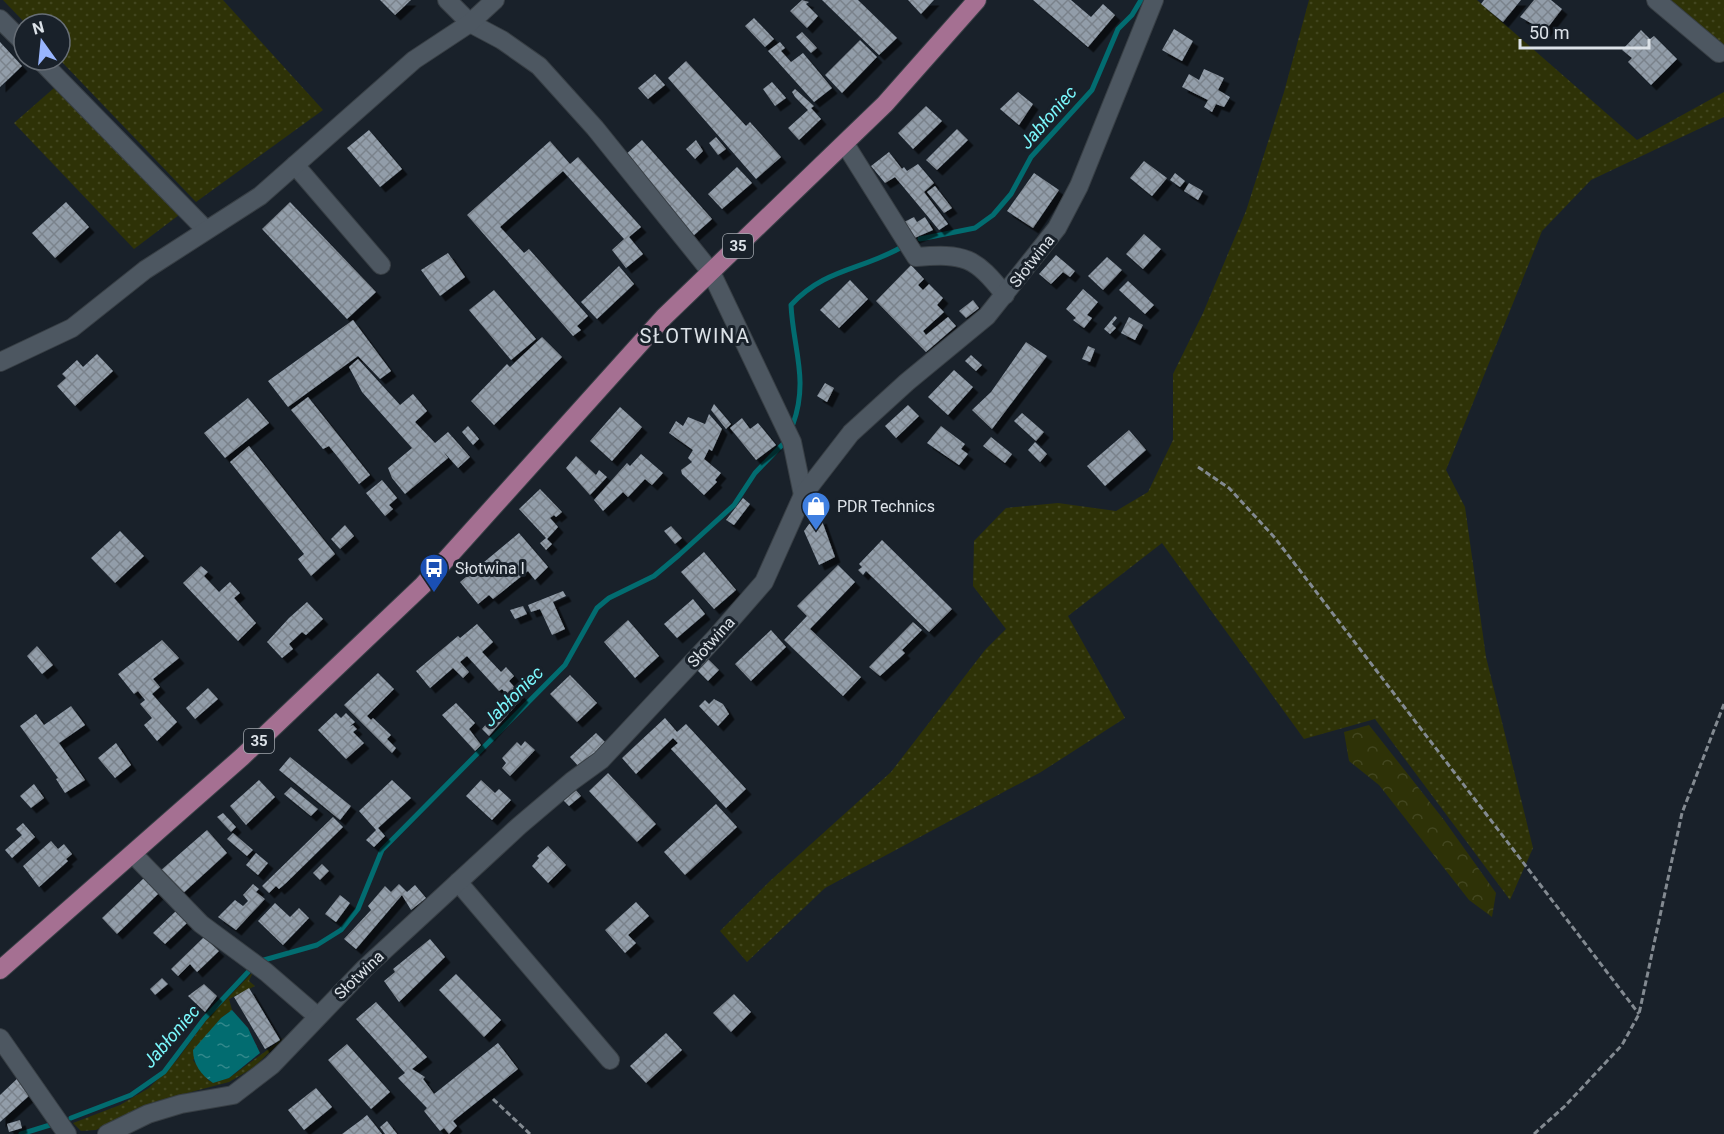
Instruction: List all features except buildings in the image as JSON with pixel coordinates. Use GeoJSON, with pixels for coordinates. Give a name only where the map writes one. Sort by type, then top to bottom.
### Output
{"type":"FeatureCollection","features":[{"type":"Feature","properties":{"kind":"main road","name":"35"},"geometry":{"type":"LineString","coordinates":[[0,970],[242,757],[423,585],[664,317],[845,144],[922,63],[977,0]]}},
{"type":"Feature","properties":{"kind":"street"},"geometry":{"type":"LineString","coordinates":[[447,0],[470,23],[502,40],[539,66],[595,128],[711,272],[792,442],[803,495]]}},
{"type":"Feature","properties":{"kind":"street"},"geometry":{"type":"LineString","coordinates":[[0,362],[72,328],[145,270],[260,196],[414,60],[470,23],[495,0]]}},
{"type":"Feature","properties":{"kind":"street","name":"Słotwina"},"geometry":{"type":"LineString","coordinates":[[106,1134],[148,1114],[170,1107],[233,1095],[272,1065],[317,1016],[458,882],[563,788],[601,760],[716,637],[764,582],[803,495],[851,434],[907,382],[987,316],[1057,228],[1079,186],[1154,0]]}},
{"type":"Feature","properties":{"kind":"street"},"geometry":{"type":"LineString","coordinates":[[1656,0],[1719,52]]}},
{"type":"Feature","properties":{"kind":"street"},"geometry":{"type":"LineString","coordinates":[[0,19],[12,31]]}},
{"type":"Feature","properties":{"kind":"street"},"geometry":{"type":"LineString","coordinates":[[52,72],[206,230]]}},
{"type":"Feature","properties":{"kind":"street"},"geometry":{"type":"LineString","coordinates":[[845,144],[916,257],[964,257],[986,270],[1005,295]]}},
{"type":"Feature","properties":{"kind":"street"},"geometry":{"type":"LineString","coordinates":[[295,165],[381,265]]}},
{"type":"Feature","properties":{"kind":"street"},"geometry":{"type":"LineString","coordinates":[[133,854],[201,924],[266,972],[317,1016]]}},
{"type":"Feature","properties":{"kind":"street"},"geometry":{"type":"LineString","coordinates":[[458,882],[610,1060]]}},
{"type":"Feature","properties":{"kind":"street"},"geometry":{"type":"LineString","coordinates":[[0,1038],[68,1134]]}},
{"type":"Feature","properties":{"kind":"path"},"geometry":{"type":"LineString","coordinates":[[1198,467],[1229,488],[1275,538],[1639,1014]]}},
{"type":"Feature","properties":{"kind":"path"},"geometry":{"type":"LineString","coordinates":[[1534,1134],[1565,1106],[1622,1045],[1639,1014],[1682,813],[1724,704]]}},
{"type":"Feature","properties":{"kind":"path"},"geometry":{"type":"LineString","coordinates":[[493,1099],[530,1134]]}},
{"type":"Feature","properties":{"kind":"green space"},"geometry":{"type":"Polygon","coordinates":[[[3,0],[223,0],[323,110],[196,202],[71,72],[72,12],[14,12],[3,0]]]}},
{"type":"Feature","properties":{"kind":"green space"},"geometry":{"type":"Polygon","coordinates":[[[1309,0],[1477,0],[1637,140],[1724,92],[1724,117],[1591,180],[1542,231],[1446,470],[1465,507],[1486,657],[1533,848],[1510,900],[1375,719],[1304,739],[1162,543],[1068,616],[1125,718],[1041,772],[825,888],[747,962],[720,931],[770,881],[891,772],[985,650],[1006,629],[973,586],[974,541],[1006,508],[1058,503],[1116,511],[1148,492],[1173,440],[1173,374],[1203,313],[1246,211],[1284,92],[1309,0]]]}},
{"type":"Feature","properties":{"kind":"green space"},"geometry":{"type":"Polygon","coordinates":[[[1666,0],[1724,0],[1724,47],[1666,0]]]}},
{"type":"Feature","properties":{"kind":"green space"},"geometry":{"type":"Polygon","coordinates":[[[54,88],[179,215],[134,249],[14,123],[54,88]]]}},
{"type":"Feature","properties":{"kind":"green space"},"geometry":{"type":"Polygon","coordinates":[[[1369,725],[1444,820],[1496,893],[1492,917],[1469,900],[1379,785],[1349,761],[1344,732],[1369,725]]]}},
{"type":"Feature","properties":{"kind":"green space"},"geometry":{"type":"Polygon","coordinates":[[[253,972],[249,981],[255,986],[229,999],[232,1010],[221,1018],[193,1060],[209,1081],[229,1078],[285,1037],[253,1068],[229,1082],[157,1101],[96,1130],[81,1131],[73,1123],[120,1105],[149,1088],[177,1060],[207,1019],[253,972]]]}},
{"type":"Feature","properties":{"kind":"water"},"geometry":{"type":"Polygon","coordinates":[[[232,1010],[248,1028],[260,1053],[229,1078],[213,1083],[198,1069],[193,1050],[221,1018],[232,1010]]]}},
{"type":"Feature","properties":{"kind":"waterway","name":"Jabłoniec"},"geometry":{"type":"LineString","coordinates":[[920,239],[975,228],[993,215],[1011,194],[1031,157],[1092,90],[1118,29],[1132,15],[1141,0]]}},
{"type":"Feature","properties":{"kind":"waterway","name":"Jabłoniec"},"geometry":{"type":"LineString","coordinates":[[793,424],[798,408],[800,378],[791,305],[816,284],[900,248]]}},
{"type":"Feature","properties":{"kind":"waterway","name":"Jabłoniec"},"geometry":{"type":"LineString","coordinates":[[264,960],[317,945],[341,930],[358,909],[382,850],[565,665],[597,608],[609,598],[654,576],[679,555],[734,505],[755,473],[783,444]]}},
{"type":"Feature","properties":{"kind":"waterway","name":"Jabłoniec"},"geometry":{"type":"LineString","coordinates":[[71,1118],[131,1095],[164,1072],[204,1019],[249,971]]}},
{"type":"Feature","properties":{"kind":"waterway","name":"Jabłoniec"},"geometry":{"type":"LineString","coordinates":[[21,1134],[50,1125]]}},
{"type":"Feature","properties":{"kind":"place","name":"PDR Technics"},"geometry":{"type":"Point","coordinates":[816,532]}},
{"type":"Feature","properties":{"kind":"place","name":"Słotwina I"},"geometry":{"type":"Point","coordinates":[434,594]}},
{"type":"Feature","properties":{"kind":"district","name":"SŁOTWINA"},"geometry":{"type":"Point","coordinates":[695,336]}}]}
